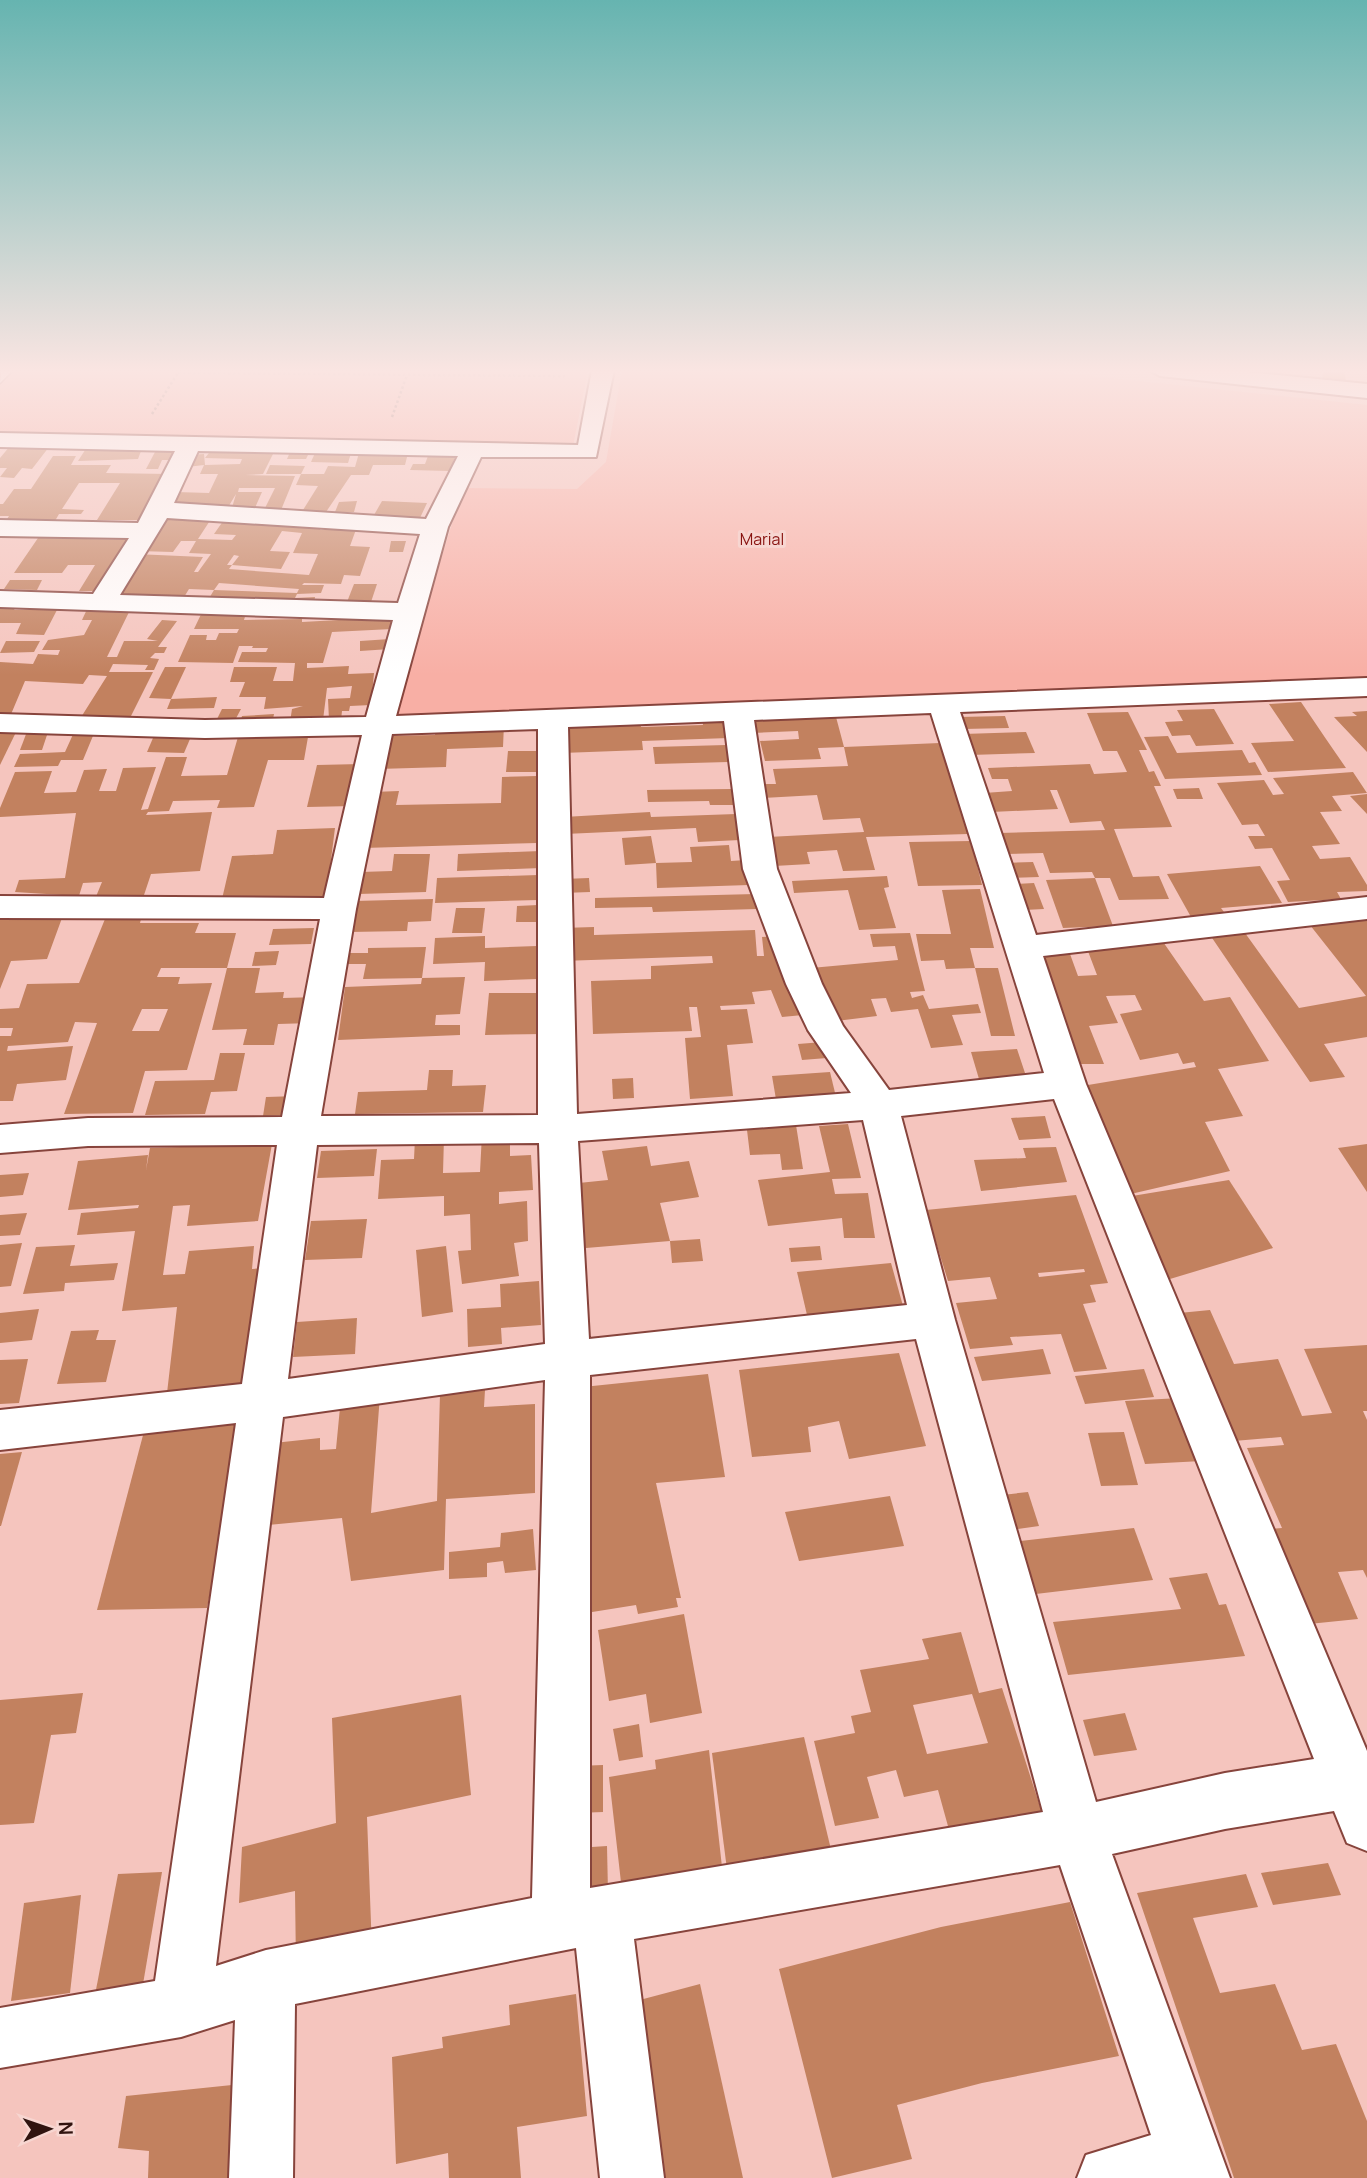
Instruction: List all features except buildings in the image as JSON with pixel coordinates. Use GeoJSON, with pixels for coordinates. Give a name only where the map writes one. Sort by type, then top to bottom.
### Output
{"type":"FeatureCollection","features":[{"type":"Feature","properties":{"kind":"street"},"geometry":{"type":"LineString","coordinates":[[103,600],[152,520],[176,472]]}},
{"type":"Feature","properties":{"kind":"street"},"geometry":{"type":"LineString","coordinates":[[181,2007],[299,1129],[339,909],[379,726],[408,612],[435,527],[462,472]]}},
{"type":"Feature","properties":{"kind":"street"},"geometry":{"type":"LineString","coordinates":[[0,528],[152,520],[435,527]]}},
{"type":"Feature","properties":{"kind":"street"},"geometry":{"type":"LineString","coordinates":[[0,599],[103,600],[408,612]]}},
{"type":"Feature","properties":{"kind":"street"},"geometry":{"type":"LineString","coordinates":[[0,723],[205,729],[379,726],[943,706],[1367,687]]}},
{"type":"Feature","properties":{"kind":"street"},"geometry":{"type":"LineString","coordinates":[[0,2038],[181,2007],[266,1980],[582,1918],[1077,1834],[1226,1801],[1361,1794],[1067,1084],[1020,948],[943,706]]}},
{"type":"Feature","properties":{"kind":"street"},"geometry":{"type":"LineString","coordinates":[[737,712],[760,869],[804,984],[827,1030],[879,1105],[933,1320],[1077,1834],[1195,2167],[1109,2178]]}},
{"type":"Feature","properties":{"kind":"street"},"geometry":{"type":"LineString","coordinates":[[554,718],[558,1129],[568,1359],[582,1918],[632,2178]]}},
{"type":"Feature","properties":{"kind":"street"},"geometry":{"type":"LineString","coordinates":[[0,907],[339,909]]}},
{"type":"Feature","properties":{"kind":"street"},"geometry":{"type":"LineString","coordinates":[[1020,948],[1367,908]]}},
{"type":"Feature","properties":{"kind":"street"},"geometry":{"type":"LineString","coordinates":[[0,1139],[89,1132],[558,1129],[879,1105],[1067,1084]]}},
{"type":"Feature","properties":{"kind":"street"},"geometry":{"type":"LineString","coordinates":[[0,1430],[263,1401],[568,1359],[933,1320]]}},
{"type":"Feature","properties":{"kind":"street"},"geometry":{"type":"LineString","coordinates":[[261,2178],[266,1980]]}},
{"type":"Feature","properties":{"kind":"green space","name":"Marial"},"geometry":{"type":"Polygon","coordinates":[[[596,472],[1367,472],[1367,679],[391,721],[463,488],[577,489],[596,472]]]}}]}
